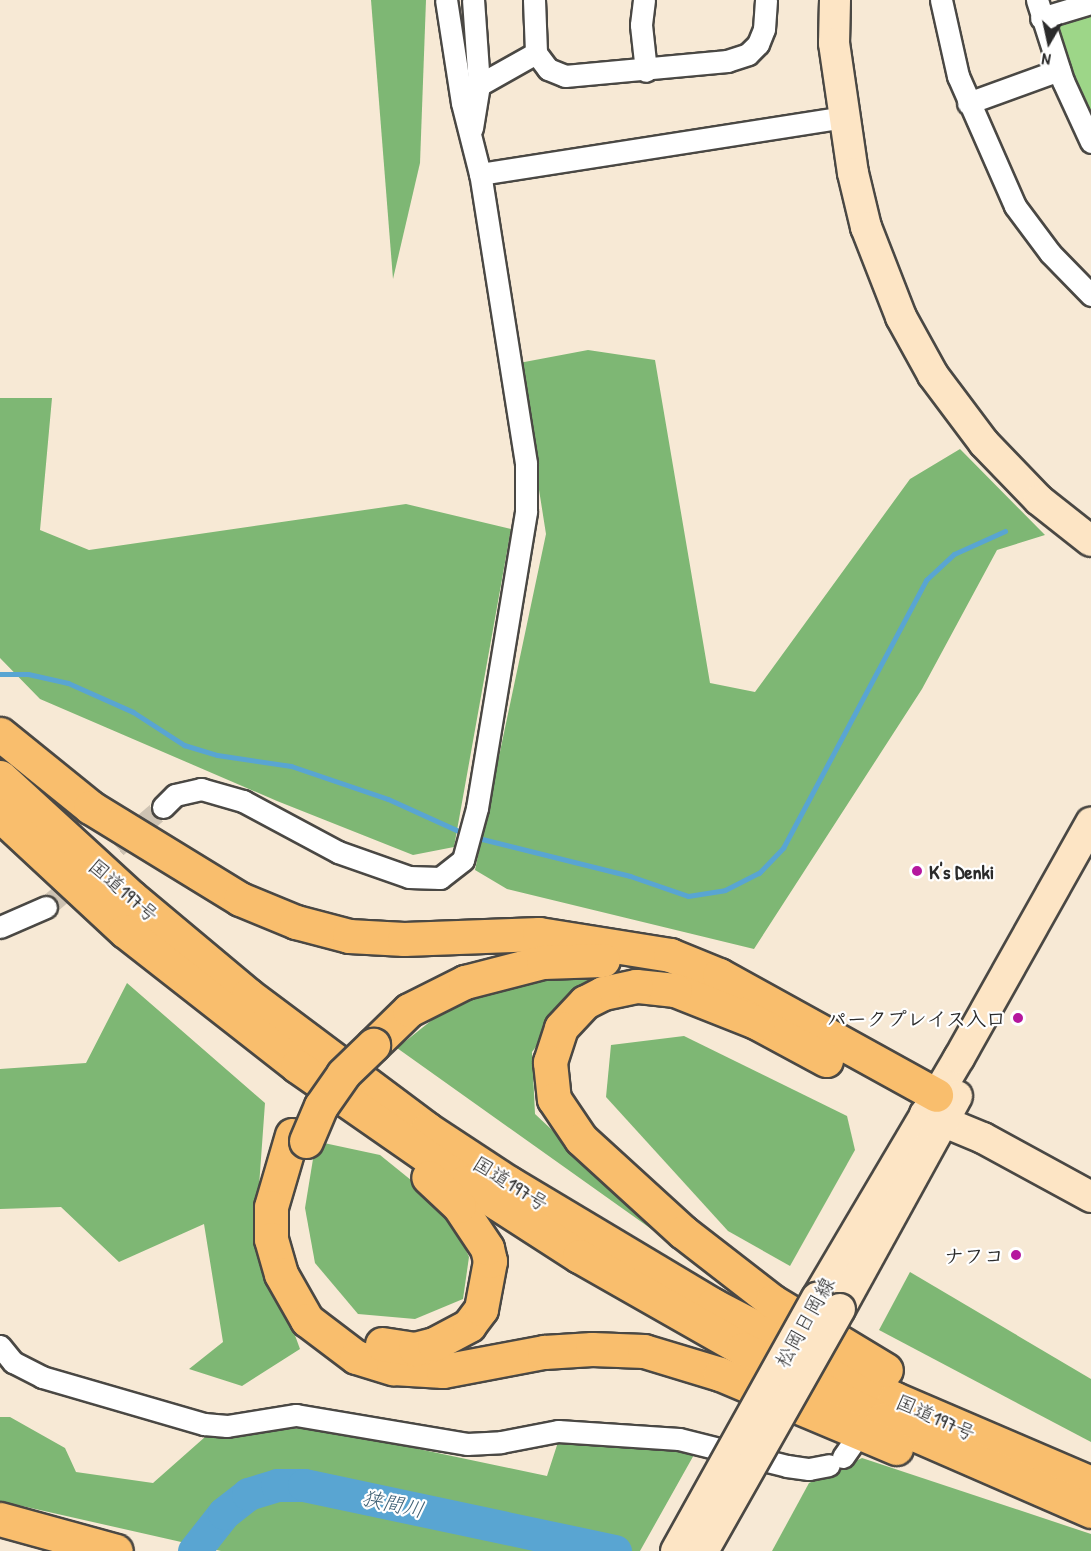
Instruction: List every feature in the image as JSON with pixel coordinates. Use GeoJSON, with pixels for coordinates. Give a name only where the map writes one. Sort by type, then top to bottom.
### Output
{"type":"FeatureCollection","features":[{"type":"Feature","properties":{"kind":"highway"},"geometry":{"type":"LineString","coordinates":[[0,734],[90,807],[240,899],[296,922],[349,936],[404,939],[538,934],[632,946],[690,963],[940,1108]]}},
{"type":"Feature","properties":{"kind":"highway","name":"国道197号"},"geometry":{"type":"LineString","coordinates":[[0,777],[131,897],[249,995],[427,1129],[509,1183],[713,1305],[845,1374],[895,1399],[1091,1483]]}},
{"type":"Feature","properties":{"kind":"highway","name":"国道197号"},"geometry":{"type":"LineString","coordinates":[[0,815],[125,931],[374,1121],[579,1256],[743,1349],[882,1420],[1091,1512]]}},
{"type":"Feature","properties":{"kind":"highway"},"geometry":{"type":"LineString","coordinates":[[125,931],[204,1010],[285,1075],[425,1175],[459,1206],[487,1248],[490,1261],[482,1309],[469,1325],[434,1344],[395,1348],[353,1332],[322,1307],[288,1241],[299,1138],[307,1099],[331,1063],[409,1010],[465,982],[515,967],[569,959],[618,962],[665,974],[758,1023],[940,1108]]}},
{"type":"Feature","properties":{"kind":"highway"},"geometry":{"type":"LineString","coordinates":[[365,1041],[394,1004],[456,969],[487,957],[566,939]]}},
{"type":"Feature","properties":{"kind":"highway"},"geometry":{"type":"LineString","coordinates":[[758,1023],[675,990],[636,986],[603,993],[585,1002],[561,1028],[550,1062],[554,1099],[581,1139],[628,1183],[683,1232],[772,1301],[853,1353],[950,1403],[1091,1466]]}},
{"type":"Feature","properties":{"kind":"highway"},"geometry":{"type":"LineString","coordinates":[[299,1138],[272,1207],[271,1239],[281,1274],[307,1320],[356,1357],[393,1368],[443,1371],[544,1352],[592,1349],[644,1351],[720,1374],[844,1452],[977,1480],[1091,1512]]}},
{"type":"Feature","properties":{"kind":"highway"},"geometry":{"type":"LineString","coordinates":[[6,1520],[116,1551]]}},
{"type":"Feature","properties":{"kind":"street"},"geometry":{"type":"LineString","coordinates":[[163,807],[176,795],[201,789],[243,801],[338,852],[410,877],[440,878],[463,860],[477,808],[526,500],[526,464],[480,174],[470,135],[446,0]]}},
{"type":"Feature","properties":{"kind":"street"},"geometry":{"type":"LineString","coordinates":[[470,135],[479,85],[473,0]]}},
{"type":"Feature","properties":{"kind":"street"},"geometry":{"type":"LineString","coordinates":[[534,0],[536,52],[548,69],[565,76],[646,71],[727,61],[748,54],[758,44],[764,29],[766,0]]}},
{"type":"Feature","properties":{"kind":"street"},"geometry":{"type":"LineString","coordinates":[[644,0],[641,25],[646,71]]}},
{"type":"Feature","properties":{"kind":"street"},"geometry":{"type":"LineString","coordinates":[[835,0],[834,43],[844,117],[866,227],[887,285],[918,349],[951,401],[1003,464],[1039,500],[1091,541]]}},
{"type":"Feature","properties":{"kind":"street"},"geometry":{"type":"LineString","coordinates":[[941,0],[949,49],[968,103],[1015,206],[1050,253],[1091,295]]}},
{"type":"Feature","properties":{"kind":"street"},"geometry":{"type":"LineString","coordinates":[[1091,3],[1039,9],[1059,70],[1091,142]]}},
{"type":"Feature","properties":{"kind":"street"},"geometry":{"type":"LineString","coordinates":[[479,85],[536,52]]}},
{"type":"Feature","properties":{"kind":"street"},"geometry":{"type":"LineString","coordinates":[[968,103],[1059,70]]}},
{"type":"Feature","properties":{"kind":"street"},"geometry":{"type":"LineString","coordinates":[[480,174],[844,117]]}},
{"type":"Feature","properties":{"kind":"street"},"geometry":{"type":"LineString","coordinates":[[940,1108],[1091,823]]}},
{"type":"Feature","properties":{"kind":"street"},"geometry":{"type":"LineString","coordinates":[[940,1108],[1091,854]]}},
{"type":"Feature","properties":{"kind":"street"},"geometry":{"type":"LineString","coordinates":[[0,927],[46,907]]}},
{"type":"Feature","properties":{"kind":"street"},"geometry":{"type":"LineString","coordinates":[[940,1108],[1091,1176]]}},
{"type":"Feature","properties":{"kind":"street"},"geometry":{"type":"LineString","coordinates":[[940,1108],[983,1138],[1091,1197]]}},
{"type":"Feature","properties":{"kind":"street","name":"松岡日岡線"},"geometry":{"type":"LineString","coordinates":[[676,1551],[828,1303],[940,1108]]}},
{"type":"Feature","properties":{"kind":"street","name":"松岡日岡線"},"geometry":{"type":"LineString","coordinates":[[703,1551],[828,1303]]}},
{"type":"Feature","properties":{"kind":"street"},"geometry":{"type":"LineString","coordinates":[[0,1346],[13,1362],[42,1377],[204,1425],[227,1426],[296,1415],[484,1444],[558,1431],[680,1439],[787,1466],[809,1469],[844,1452]]}},
{"type":"Feature","properties":{"kind":"green space"},"geometry":{"type":"Polygon","coordinates":[[[371,0],[426,0],[420,163],[393,279],[371,0]]]}},
{"type":"Feature","properties":{"kind":"green space"},"geometry":{"type":"Polygon","coordinates":[[[1091,9],[1091,130],[1048,21],[1091,9]]]}},
{"type":"Feature","properties":{"kind":"green space"},"geometry":{"type":"Polygon","coordinates":[[[588,350],[655,360],[710,683],[755,692],[910,479],[960,449],[1045,535],[997,550],[922,689],[754,949],[507,889],[475,870],[546,534],[519,363],[588,350]]]}},
{"type":"Feature","properties":{"kind":"green space"},"geometry":{"type":"Polygon","coordinates":[[[0,398],[52,398],[40,530],[89,550],[406,504],[511,529],[454,847],[413,855],[277,801],[40,699],[0,658],[0,398]]]}},
{"type":"Feature","properties":{"kind":"green space"},"geometry":{"type":"Polygon","coordinates":[[[614,973],[563,1011],[532,1052],[535,1114],[678,1248],[397,1048],[452,1004],[531,977],[614,973]]]}},
{"type":"Feature","properties":{"kind":"green space"},"geometry":{"type":"Polygon","coordinates":[[[127,983],[265,1103],[256,1228],[300,1349],[242,1386],[189,1369],[223,1342],[204,1224],[119,1262],[61,1207],[0,1209],[0,1069],[86,1063],[127,983]]]}},
{"type":"Feature","properties":{"kind":"green space"},"geometry":{"type":"Polygon","coordinates":[[[684,1036],[847,1116],[855,1150],[790,1266],[728,1231],[606,1097],[611,1045],[684,1036]]]}},
{"type":"Feature","properties":{"kind":"green space"},"geometry":{"type":"Polygon","coordinates":[[[324,1143],[380,1155],[448,1210],[469,1257],[463,1299],[415,1319],[358,1314],[315,1263],[305,1208],[314,1153],[324,1143]]]}},
{"type":"Feature","properties":{"kind":"green space"},"geometry":{"type":"Polygon","coordinates":[[[910,1272],[1091,1379],[1091,1442],[879,1330],[910,1272]]]}},
{"type":"Feature","properties":{"kind":"green space"},"geometry":{"type":"Polygon","coordinates":[[[0,1417],[10,1417],[65,1448],[76,1472],[153,1483],[205,1437],[314,1427],[547,1476],[559,1439],[695,1453],[640,1551],[221,1551],[0,1501],[0,1417]]]}},
{"type":"Feature","properties":{"kind":"green space"},"geometry":{"type":"Polygon","coordinates":[[[862,1458],[1091,1534],[1091,1551],[772,1551],[809,1483],[862,1458]]]}},
{"type":"Feature","properties":{"kind":"waterway"},"geometry":{"type":"LineString","coordinates":[[474,837],[630,876],[688,896],[725,890],[759,873],[783,848],[926,580],[954,554],[1005,531]]}},
{"type":"Feature","properties":{"kind":"waterway"},"geometry":{"type":"LineString","coordinates":[[0,674],[28,674],[68,683],[133,712],[184,745],[217,755],[291,766],[388,799],[465,834]]}},
{"type":"Feature","properties":{"kind":"waterway","name":"狭間川"},"geometry":{"type":"LineString","coordinates":[[194,1551],[224,1513],[248,1494],[277,1485],[304,1485],[615,1551]]}},
{"type":"Feature","properties":{"kind":"tunnel"},"geometry":{"type":"LineString","coordinates":[[46,907],[163,807]]}},
{"type":"Feature","properties":{"kind":"place","name":"K's Denki"},"geometry":{"type":"Point","coordinates":[917,871]}},
{"type":"Feature","properties":{"kind":"place","name":"パークプレイス入口"},"geometry":{"type":"Point","coordinates":[1018,1018]}},
{"type":"Feature","properties":{"kind":"place","name":"ナフコ"},"geometry":{"type":"Point","coordinates":[1016,1255]}}]}
